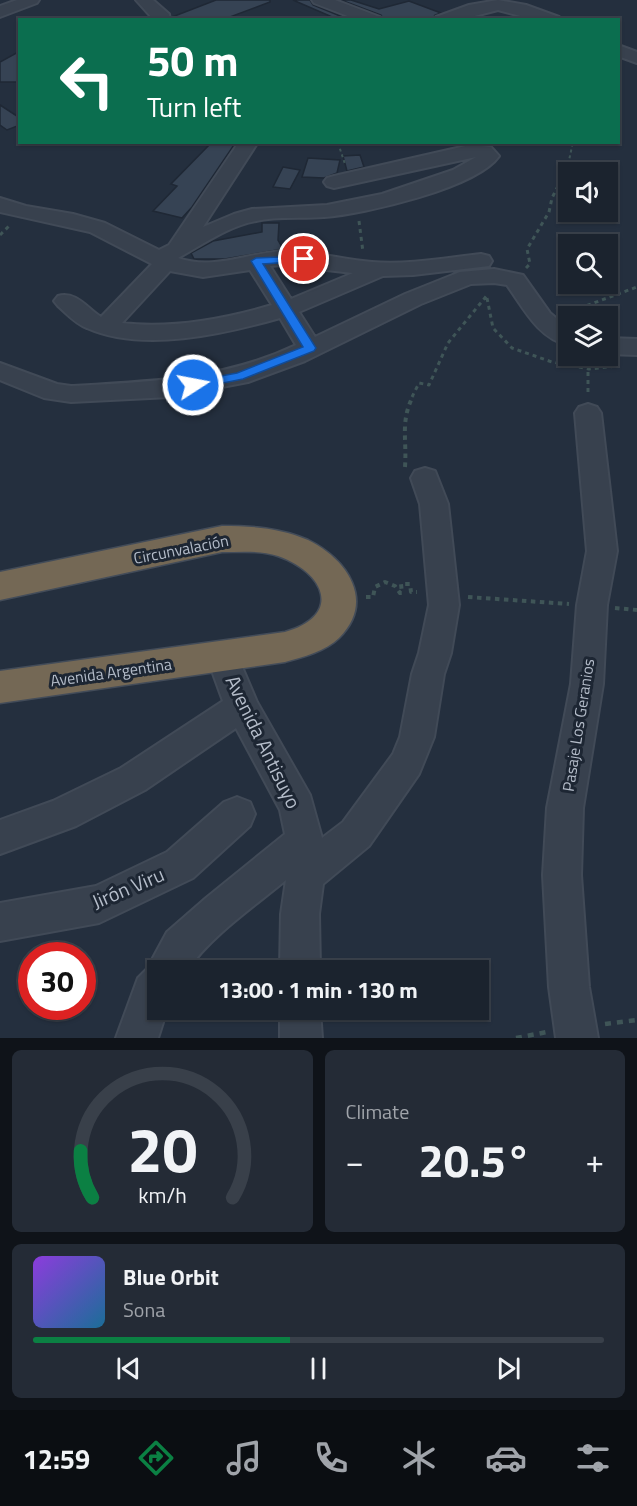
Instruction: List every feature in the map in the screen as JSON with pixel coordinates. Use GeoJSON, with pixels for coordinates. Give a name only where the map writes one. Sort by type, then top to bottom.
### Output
{"type":"FeatureCollection","features":[{"type":"Feature","properties":{"kind":"highway","name":"Circunvalación"},"geometry":{"type":"LineString","coordinates":[[0,586],[222,539],[269,541],[294,548],[328,570],[339,595],[338,608],[327,626],[307,639],[285,647],[223,657]]}},
{"type":"Feature","properties":{"kind":"highway","name":"Avenida Argentina"},"geometry":{"type":"LineString","coordinates":[[0,687],[223,657]]}},
{"type":"Feature","properties":{"kind":"street"},"geometry":{"type":"LineString","coordinates":[[0,3],[11,0]]}},
{"type":"Feature","properties":{"kind":"street"},"geometry":{"type":"LineString","coordinates":[[0,12],[31,0]]}},
{"type":"Feature","properties":{"kind":"street"},"geometry":{"type":"LineString","coordinates":[[144,0],[163,18]]}},
{"type":"Feature","properties":{"kind":"street"},"geometry":{"type":"LineString","coordinates":[[320,0],[369,18]]}},
{"type":"Feature","properties":{"kind":"street"},"geometry":{"type":"LineString","coordinates":[[447,18],[488,2],[502,0],[520,4],[549,18]]}},
{"type":"Feature","properties":{"kind":"street"},"geometry":{"type":"LineString","coordinates":[[620,51],[637,58]]}},
{"type":"Feature","properties":{"kind":"street"},"geometry":{"type":"LineString","coordinates":[[106,326],[167,257],[248,144]]}},
{"type":"Feature","properties":{"kind":"street"},"geometry":{"type":"LineString","coordinates":[[167,257],[241,218],[290,210],[324,211],[357,207],[465,173],[489,156],[484,151],[470,151],[334,182]]}},
{"type":"Feature","properties":{"kind":"street"},"geometry":{"type":"LineString","coordinates":[[0,204],[23,214],[58,217],[107,231],[192,270],[210,270],[256,261],[294,258],[380,269],[412,269],[501,260],[512,264],[516,276],[542,318],[558,332]]}},
{"type":"Feature","properties":{"kind":"street"},"geometry":{"type":"LineString","coordinates":[[256,261],[310,348]]}},
{"type":"Feature","properties":{"kind":"street"},"geometry":{"type":"LineString","coordinates":[[66,301],[96,324],[145,332],[195,330],[286,309],[380,269]]}},
{"type":"Feature","properties":{"kind":"street"},"geometry":{"type":"LineString","coordinates":[[0,370],[33,385],[62,393],[170,389],[239,376],[310,348],[413,298],[468,277],[516,276]]}},
{"type":"Feature","properties":{"kind":"street"},"geometry":{"type":"LineString","coordinates":[[618,346],[637,347]]}},
{"type":"Feature","properties":{"kind":"street","name":"Pasaje Los Geranios"},"geometry":{"type":"LineString","coordinates":[[577,1038],[569,987],[562,874],[565,808],[587,684],[592,605],[602,551],[588,413]]}},
{"type":"Feature","properties":{"kind":"street"},"geometry":{"type":"LineString","coordinates":[[172,960],[181,946],[227,904],[305,858],[356,834],[407,763],[417,737],[444,600],[434,504],[425,478]]}},
{"type":"Feature","properties":{"kind":"street","name":"Avenida Antisuyo"},"geometry":{"type":"LineString","coordinates":[[223,657],[242,707],[297,807],[305,858],[300,914],[300,960]]}},
{"type":"Feature","properties":{"kind":"street"},"geometry":{"type":"LineString","coordinates":[[0,837],[63,814],[133,779],[172,751],[242,707]]}},
{"type":"Feature","properties":{"kind":"street","name":"Jirón Viru"},"geometry":{"type":"LineString","coordinates":[[0,922],[99,904],[180,865],[237,814]]}},
{"type":"Feature","properties":{"kind":"street"},"geometry":{"type":"LineString","coordinates":[[137,1038],[147,1007]]}},
{"type":"Feature","properties":{"kind":"street"},"geometry":{"type":"LineString","coordinates":[[300,1020],[301,1038]]}},
{"type":"Feature","properties":{"kind":"path"},"geometry":{"type":"LineString","coordinates":[[516,276],[530,264],[527,249],[549,212],[552,198],[568,165],[573,144]]}},
{"type":"Feature","properties":{"kind":"path"},"geometry":{"type":"LineString","coordinates":[[586,306],[637,287]]}},
{"type":"Feature","properties":{"kind":"path"},"geometry":{"type":"LineString","coordinates":[[425,478],[405,467],[407,439],[404,434],[405,412],[419,383],[429,384],[448,343],[472,310]]}},
{"type":"Feature","properties":{"kind":"path"},"geometry":{"type":"LineString","coordinates":[[588,413],[589,366]]}},
{"type":"Feature","properties":{"kind":"path"},"geometry":{"type":"LineString","coordinates":[[362,591],[362,598],[373,597],[375,586],[380,583],[390,583],[402,593],[401,584],[410,584],[411,592],[419,591],[421,598],[592,605],[637,610]]}},
{"type":"Feature","properties":{"kind":"building"},"geometry":{"type":"Polygon","coordinates":[[[216,0],[270,0],[270,2],[227,18],[172,17],[216,0]]]}},
{"type":"Feature","properties":{"kind":"building"},"geometry":{"type":"Polygon","coordinates":[[[293,0],[310,0],[313,5],[345,18],[334,18],[293,0]]]}},
{"type":"Feature","properties":{"kind":"building"},"geometry":{"type":"Polygon","coordinates":[[[341,0],[351,0],[379,9],[409,1],[441,13],[433,18],[383,18],[381,15],[341,0]]]}},
{"type":"Feature","properties":{"kind":"building"},"geometry":{"type":"Polygon","coordinates":[[[18,52],[18,82],[0,82],[0,62],[18,52]]]}},
{"type":"Feature","properties":{"kind":"building"},"geometry":{"type":"Polygon","coordinates":[[[0,105],[18,117],[18,126],[7,130],[0,125],[0,105]]]}},
{"type":"Feature","properties":{"kind":"building"},"geometry":{"type":"Polygon","coordinates":[[[210,144],[235,144],[182,218],[153,211],[177,186],[171,184],[210,144]]]}},
{"type":"Feature","properties":{"kind":"building"},"geometry":{"type":"Polygon","coordinates":[[[360,155],[364,167],[347,171],[343,156],[360,155]]]}},
{"type":"Feature","properties":{"kind":"building"},"geometry":{"type":"Polygon","coordinates":[[[308,158],[340,160],[337,173],[324,178],[302,177],[308,158]]]}},
{"type":"Feature","properties":{"kind":"building"},"geometry":{"type":"Polygon","coordinates":[[[283,167],[300,170],[290,189],[273,187],[283,167]]]}},
{"type":"Feature","properties":{"kind":"building"},"geometry":{"type":"Polygon","coordinates":[[[262,223],[279,223],[278,240],[283,249],[225,259],[194,259],[191,253],[213,241],[262,232],[262,223]]]}},
{"type":"Feature","properties":{"kind":"route"},"geometry":{"type":"LineString","coordinates":[[193,385],[239,376],[310,348],[256,261],[284,258],[304,259]]}}]}
